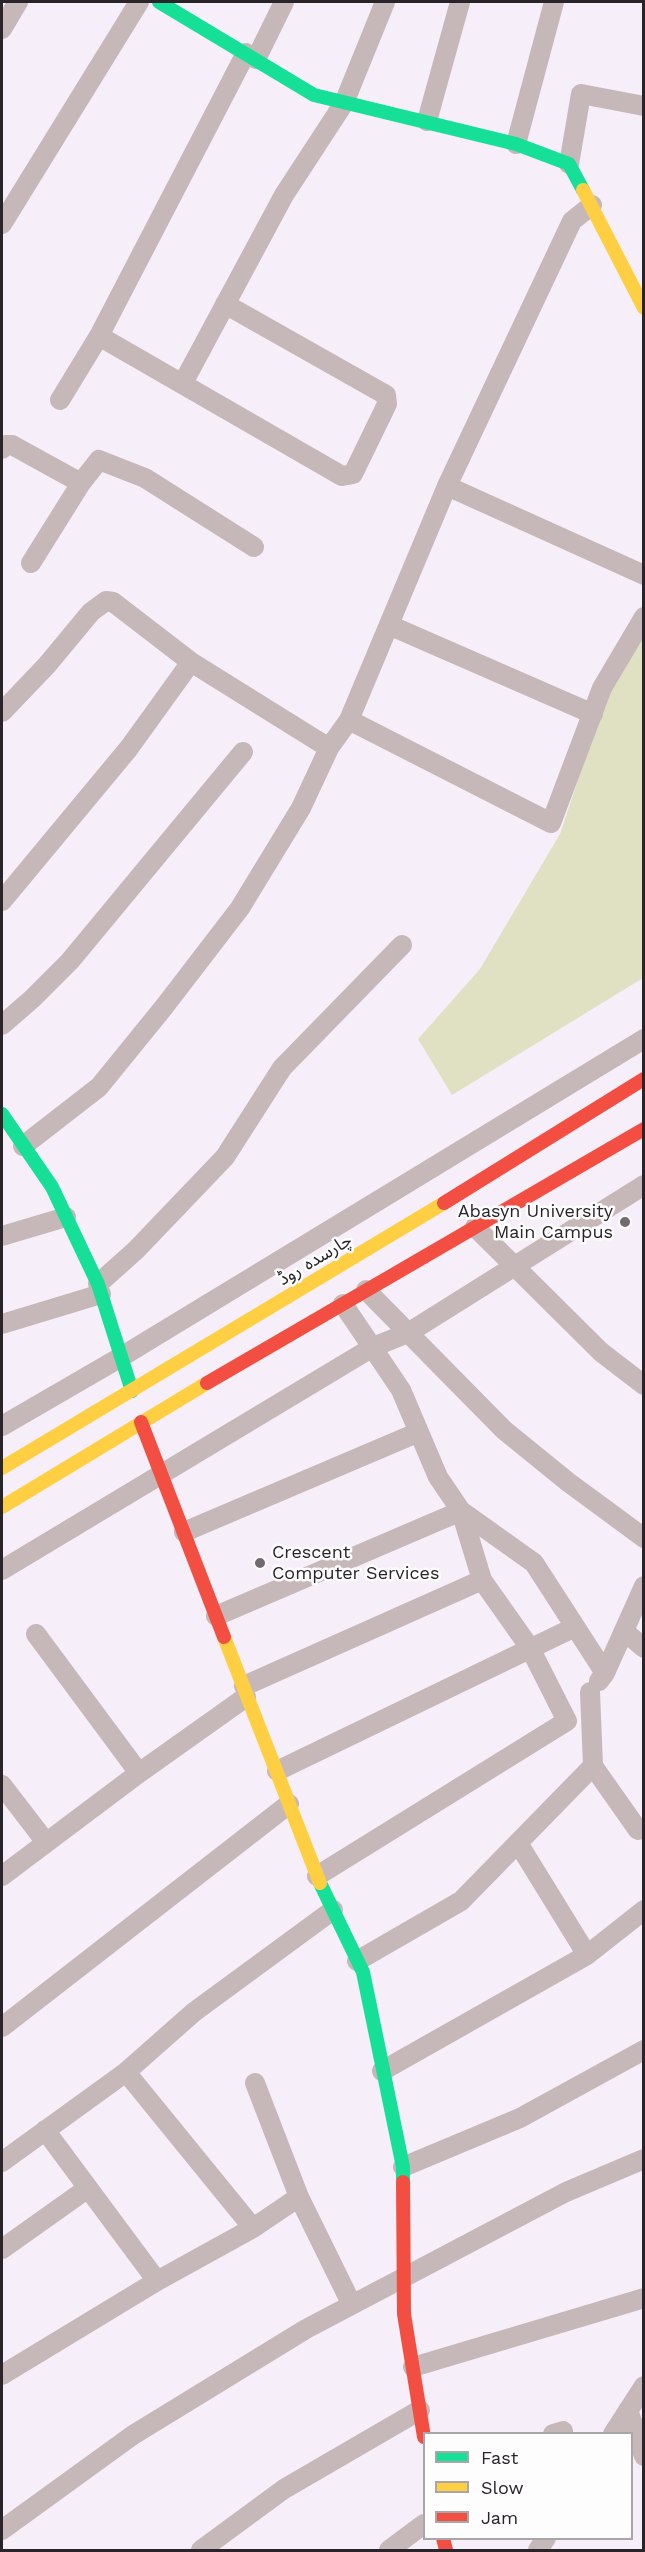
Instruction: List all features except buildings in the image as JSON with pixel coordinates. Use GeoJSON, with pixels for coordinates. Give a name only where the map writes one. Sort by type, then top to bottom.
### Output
{"type":"FeatureCollection","features":[{"type":"Feature","properties":{"kind":"main road"},"geometry":{"type":"LineString","coordinates":[[159,2],[314,95],[516,144],[569,164],[644,308]]}},
{"type":"Feature","properties":{"kind":"main road","name":"چارسدہ روڈ"},"geometry":{"type":"LineString","coordinates":[[2,1468],[364,1252],[644,1079]]}},
{"type":"Feature","properties":{"kind":"main road"},"geometry":{"type":"LineString","coordinates":[[2,1114],[52,1187],[99,1289],[132,1391]]}},
{"type":"Feature","properties":{"kind":"main road"},"geometry":{"type":"LineString","coordinates":[[2,1507],[141,1422],[644,1129]]}},
{"type":"Feature","properties":{"kind":"main road"},"geometry":{"type":"LineString","coordinates":[[141,1422],[317,1876],[363,1972],[403,2167],[404,2314],[423,2432]]}},
{"type":"Feature","properties":{"kind":"street"},"geometry":{"type":"LineString","coordinates":[[2,29],[18,2]]}},
{"type":"Feature","properties":{"kind":"street"},"geometry":{"type":"LineString","coordinates":[[2,224],[139,2]]}},
{"type":"Feature","properties":{"kind":"street"},"geometry":{"type":"LineString","coordinates":[[60,400],[99,336],[251,56],[284,2]]}},
{"type":"Feature","properties":{"kind":"street"},"geometry":{"type":"LineString","coordinates":[[183,383],[284,195],[344,103],[385,2]]}},
{"type":"Feature","properties":{"kind":"street"},"geometry":{"type":"LineString","coordinates":[[427,121],[460,2]]}},
{"type":"Feature","properties":{"kind":"street"},"geometry":{"type":"LineString","coordinates":[[516,144],[554,2]]}},
{"type":"Feature","properties":{"kind":"street"},"geometry":{"type":"LineString","coordinates":[[569,164],[581,94],[643,103]]}},
{"type":"Feature","properties":{"kind":"street"},"geometry":{"type":"LineString","coordinates":[[23,1146],[99,1087],[240,908],[300,808],[329,748],[349,720],[447,486],[572,221],[592,205]]}},
{"type":"Feature","properties":{"kind":"street"},"geometry":{"type":"LineString","coordinates":[[99,336],[347,477],[357,469],[387,404],[386,395],[225,304]]}},
{"type":"Feature","properties":{"kind":"street"},"geometry":{"type":"LineString","coordinates":[[2,449],[6,445],[12,445],[81,483]]}},
{"type":"Feature","properties":{"kind":"street"},"geometry":{"type":"LineString","coordinates":[[31,563],[96,461],[103,461],[145,478],[254,547]]}},
{"type":"Feature","properties":{"kind":"street"},"geometry":{"type":"LineString","coordinates":[[447,486],[644,576]]}},
{"type":"Feature","properties":{"kind":"street"},"geometry":{"type":"LineString","coordinates":[[2,712],[47,665],[91,612],[106,601],[113,602],[191,662],[329,748]]}},
{"type":"Feature","properties":{"kind":"street"},"geometry":{"type":"LineString","coordinates":[[349,720],[551,823],[603,688],[644,617]]}},
{"type":"Feature","properties":{"kind":"street"},"geometry":{"type":"LineString","coordinates":[[389,625],[592,714]]}},
{"type":"Feature","properties":{"kind":"street"},"geometry":{"type":"LineString","coordinates":[[2,901],[129,748],[191,662]]}},
{"type":"Feature","properties":{"kind":"street"},"geometry":{"type":"LineString","coordinates":[[2,1025],[70,962],[243,752]]}},
{"type":"Feature","properties":{"kind":"street"},"geometry":{"type":"LineString","coordinates":[[2,1324],[99,1289],[225,1157],[282,1068],[402,945]]}},
{"type":"Feature","properties":{"kind":"street"},"geometry":{"type":"LineString","coordinates":[[2,1426],[121,1357],[644,1039]]}},
{"type":"Feature","properties":{"kind":"street"},"geometry":{"type":"LineString","coordinates":[[2,1570],[373,1347],[408,1333],[513,1265],[644,1185]]}},
{"type":"Feature","properties":{"kind":"street"},"geometry":{"type":"LineString","coordinates":[[2,1236],[66,1217]]}},
{"type":"Feature","properties":{"kind":"street"},"geometry":{"type":"LineString","coordinates":[[475,1227],[601,1352],[644,1385]]}},
{"type":"Feature","properties":{"kind":"street"},"geometry":{"type":"LineString","coordinates":[[366,1290],[504,1430],[568,1482],[644,1538]]}},
{"type":"Feature","properties":{"kind":"street"},"geometry":{"type":"LineString","coordinates":[[343,1304],[402,1390],[438,1477],[461,1511],[482,1580],[530,1648],[567,1721]]}},
{"type":"Feature","properties":{"kind":"street"},"geometry":{"type":"LineString","coordinates":[[184,1532],[419,1432]]}},
{"type":"Feature","properties":{"kind":"street"},"geometry":{"type":"LineString","coordinates":[[216,1616],[461,1511]]}},
{"type":"Feature","properties":{"kind":"street"},"geometry":{"type":"LineString","coordinates":[[461,1511],[534,1563],[605,1673]]}},
{"type":"Feature","properties":{"kind":"street"},"geometry":{"type":"LineString","coordinates":[[2,1876],[45,1841],[245,1692],[482,1580]]}},
{"type":"Feature","properties":{"kind":"street"},"geometry":{"type":"LineString","coordinates":[[317,1876],[567,1721],[605,1673],[644,1586]]}},
{"type":"Feature","properties":{"kind":"street"},"geometry":{"type":"LineString","coordinates":[[277,1771],[575,1627]]}},
{"type":"Feature","properties":{"kind":"street"},"geometry":{"type":"LineString","coordinates":[[624,1631],[644,1648]]}},
{"type":"Feature","properties":{"kind":"street"},"geometry":{"type":"LineString","coordinates":[[36,1634],[139,1773]]}},
{"type":"Feature","properties":{"kind":"street"},"geometry":{"type":"LineString","coordinates":[[590,1692],[593,1766],[638,1830]]}},
{"type":"Feature","properties":{"kind":"street"},"geometry":{"type":"LineString","coordinates":[[357,1961],[461,1901],[593,1766]]}},
{"type":"Feature","properties":{"kind":"street"},"geometry":{"type":"LineString","coordinates":[[2,1785],[45,1841]]}},
{"type":"Feature","properties":{"kind":"street"},"geometry":{"type":"LineString","coordinates":[[2,2027],[289,1804]]}},
{"type":"Feature","properties":{"kind":"street"},"geometry":{"type":"LineString","coordinates":[[518,1843],[587,1955]]}},
{"type":"Feature","properties":{"kind":"street"},"geometry":{"type":"LineString","coordinates":[[2,2162],[126,2072],[194,2012],[333,1910]]}},
{"type":"Feature","properties":{"kind":"street"},"geometry":{"type":"LineString","coordinates":[[382,2071],[587,1955],[644,1910]]}},
{"type":"Feature","properties":{"kind":"street"},"geometry":{"type":"LineString","coordinates":[[403,2167],[520,2118],[644,2050]]}},
{"type":"Feature","properties":{"kind":"street"},"geometry":{"type":"LineString","coordinates":[[126,2072],[253,2228]]}},
{"type":"Feature","properties":{"kind":"street"},"geometry":{"type":"LineString","coordinates":[[255,2083],[299,2198],[351,2304]]}},
{"type":"Feature","properties":{"kind":"street"},"geometry":{"type":"LineString","coordinates":[[45,2130],[157,2281]]}},
{"type":"Feature","properties":{"kind":"street"},"geometry":{"type":"LineString","coordinates":[[2,2530],[133,2435],[306,2329],[402,2276],[566,2192],[644,2159]]}},
{"type":"Feature","properties":{"kind":"street"},"geometry":{"type":"LineString","coordinates":[[2,2248],[88,2188]]}},
{"type":"Feature","properties":{"kind":"street"},"geometry":{"type":"LineString","coordinates":[[2,2375],[157,2281],[253,2228],[299,2198]]}},
{"type":"Feature","properties":{"kind":"street"},"geometry":{"type":"LineString","coordinates":[[413,2367],[644,2298]]}},
{"type":"Feature","properties":{"kind":"street"},"geometry":{"type":"LineString","coordinates":[[614,2432],[644,2386]]}},
{"type":"Feature","properties":{"kind":"street"},"geometry":{"type":"LineString","coordinates":[[201,2550],[284,2489],[420,2410]]}},
{"type":"Feature","properties":{"kind":"street"},"geometry":{"type":"LineString","coordinates":[[628,2410],[642,2446]]}},
{"type":"Feature","properties":{"kind":"street"},"geometry":{"type":"LineString","coordinates":[[389,2550],[423,2525]]}},
{"type":"Feature","properties":{"kind":"green space"},"geometry":{"type":"Polygon","coordinates":[[[643,628],[643,978],[452,1095],[418,1039],[480,969],[560,834],[609,686],[643,628]]]}},
{"type":"Feature","properties":{"kind":"traffic: fast"},"geometry":{"type":"LineString","coordinates":[[159,2],[314,95],[516,144],[569,164],[583,190]]}},
{"type":"Feature","properties":{"kind":"traffic: fast"},"geometry":{"type":"LineString","coordinates":[[2,1114],[52,1187],[98,1284],[132,1391]]}},
{"type":"Feature","properties":{"kind":"traffic: fast"},"geometry":{"type":"LineString","coordinates":[[320,1883],[363,1972],[403,2167],[403,2182]]}},
{"type":"Feature","properties":{"kind":"traffic: slow"},"geometry":{"type":"LineString","coordinates":[[583,190],[644,308]]}},
{"type":"Feature","properties":{"kind":"traffic: slow"},"geometry":{"type":"LineString","coordinates":[[2,1468],[444,1203]]}},
{"type":"Feature","properties":{"kind":"traffic: slow"},"geometry":{"type":"LineString","coordinates":[[2,1507],[207,1383]]}},
{"type":"Feature","properties":{"kind":"traffic: slow"},"geometry":{"type":"LineString","coordinates":[[224,1637],[320,1883]]}},
{"type":"Feature","properties":{"kind":"traffic: jam"},"geometry":{"type":"LineString","coordinates":[[444,1203],[644,1079]]}},
{"type":"Feature","properties":{"kind":"traffic: jam"},"geometry":{"type":"LineString","coordinates":[[207,1383],[644,1129]]}},
{"type":"Feature","properties":{"kind":"traffic: jam"},"geometry":{"type":"LineString","coordinates":[[141,1422],[224,1637]]}},
{"type":"Feature","properties":{"kind":"traffic: jam"},"geometry":{"type":"LineString","coordinates":[[403,2182],[404,2314],[423,2432]]}},
{"type":"Feature","properties":{"kind":"traffic: jam"},"geometry":{"type":"LineString","coordinates":[[444,2540],[446,2550]]}},
{"type":"Feature","properties":{"kind":"place","name":"Abasyn University Main Campus"},"geometry":{"type":"Point","coordinates":[625,1222]}},
{"type":"Feature","properties":{"kind":"place","name":"Crescent Computer Services"},"geometry":{"type":"Point","coordinates":[260,1563]}}]}
